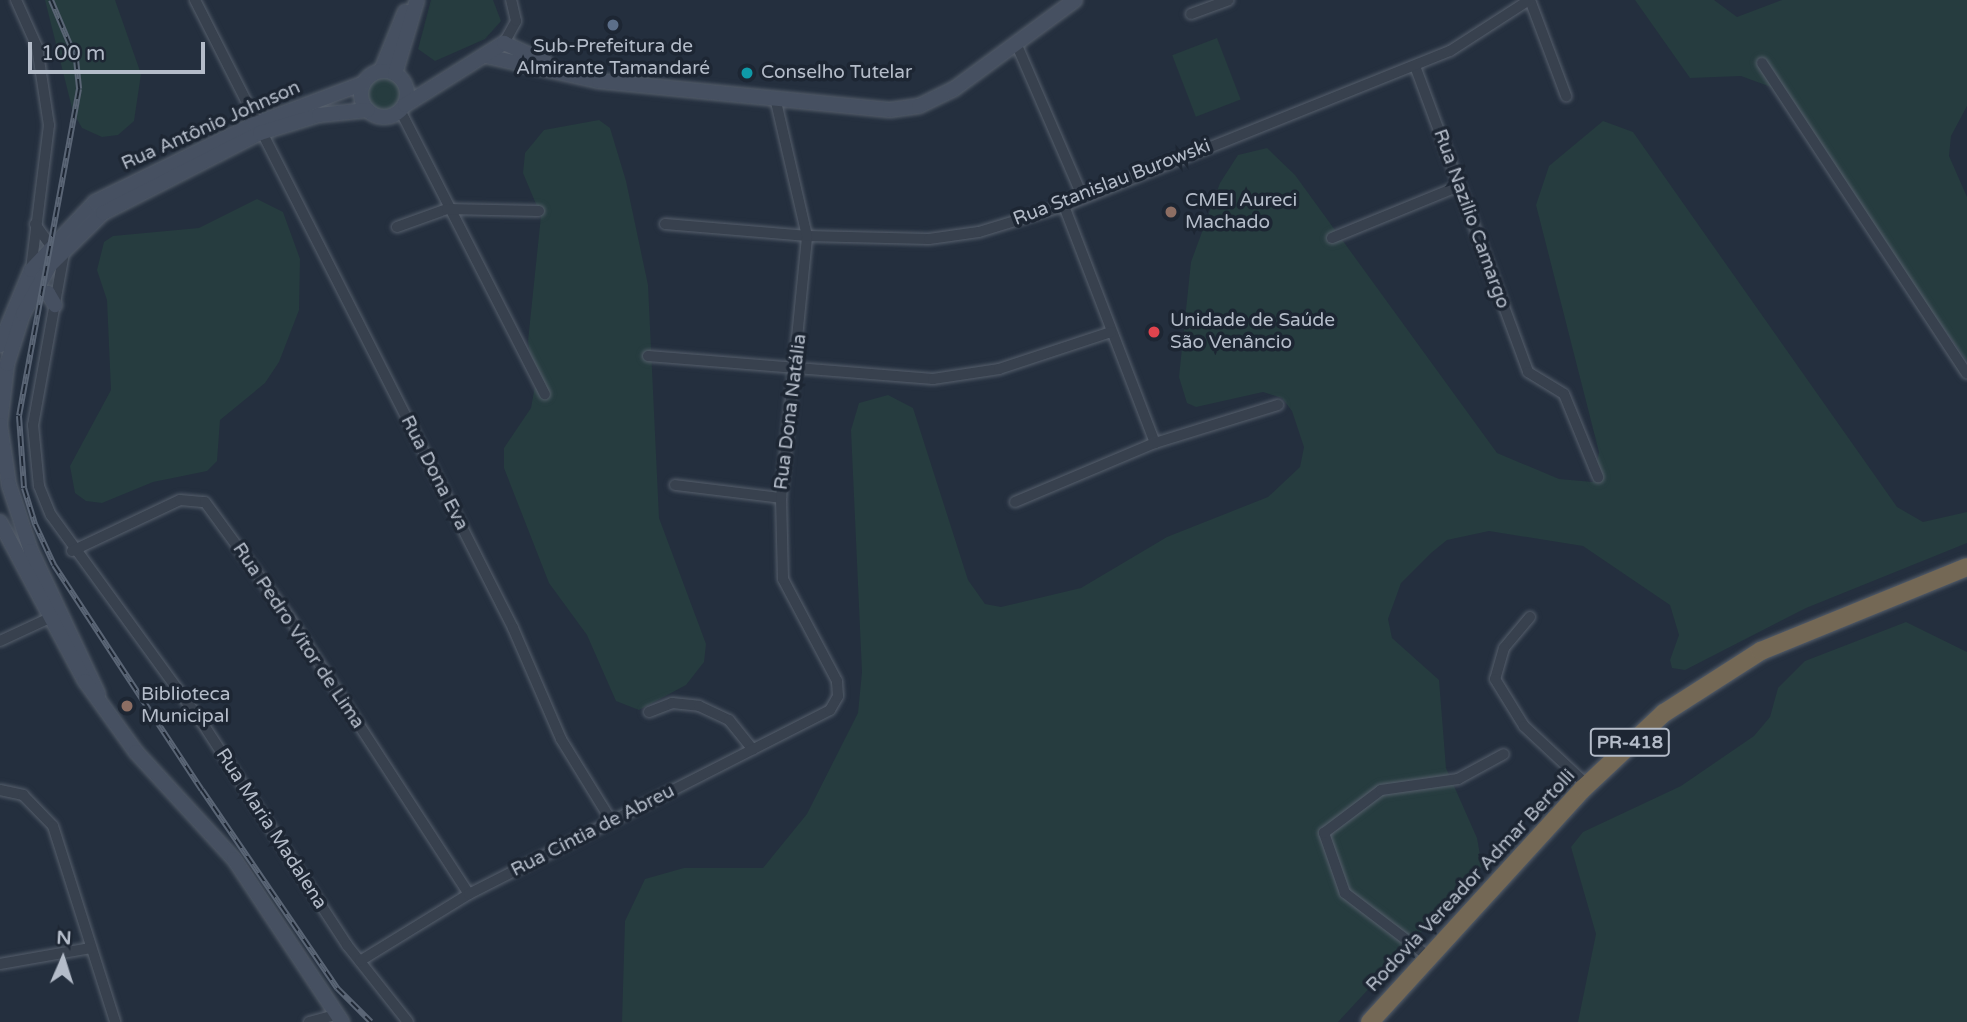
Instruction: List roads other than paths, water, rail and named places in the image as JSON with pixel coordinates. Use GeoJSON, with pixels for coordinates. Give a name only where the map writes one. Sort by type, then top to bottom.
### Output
{"type":"FeatureCollection","features":[{"type":"Feature","properties":{"kind":"highway","name":"Rodovia Vereador Admar Bertolli"},"geometry":{"type":"LineString","coordinates":[[1370,1022],[1587,785],[1664,713],[1761,651],[1967,567]]}},
{"type":"Feature","properties":{"kind":"main road"},"geometry":{"type":"LineString","coordinates":[[407,0],[393,76],[402,107],[504,43],[565,71]]}},
{"type":"Feature","properties":{"kind":"main road"},"geometry":{"type":"LineString","coordinates":[[393,76],[417,0]]}},
{"type":"Feature","properties":{"kind":"main road"},"geometry":{"type":"LineString","coordinates":[[486,55],[565,71],[775,102],[919,106],[1016,43],[1075,0]]}},
{"type":"Feature","properties":{"kind":"main road","name":"Rua Antônio Johnson"},"geometry":{"type":"LineString","coordinates":[[57,251],[117,189],[364,83],[393,76]]}},
{"type":"Feature","properties":{"kind":"main road"},"geometry":{"type":"LineString","coordinates":[[393,76],[439,82]]}},
{"type":"Feature","properties":{"kind":"main road"},"geometry":{"type":"LineString","coordinates":[[364,83],[368,110]]}},
{"type":"Feature","properties":{"kind":"main road","name":"Rua Antônio Johnson"},"geometry":{"type":"LineString","coordinates":[[258,128],[319,115],[368,110],[380,117],[402,107]]}},
{"type":"Feature","properties":{"kind":"main road"},"geometry":{"type":"LineString","coordinates":[[0,345],[31,270],[57,251]]}},
{"type":"Feature","properties":{"kind":"main road"},"geometry":{"type":"LineString","coordinates":[[56,615],[5,490],[0,425],[4,363],[35,292],[57,251]]}},
{"type":"Feature","properties":{"kind":"main road"},"geometry":{"type":"LineString","coordinates":[[35,292],[48,293],[55,305]]}},
{"type":"Feature","properties":{"kind":"main road"},"geometry":{"type":"LineString","coordinates":[[0,522],[56,615],[99,699],[136,752],[234,859],[338,1019]]}},
{"type":"Feature","properties":{"kind":"street"},"geometry":{"type":"LineString","coordinates":[[16,0],[37,47],[48,114],[31,270]]}},
{"type":"Feature","properties":{"kind":"street","name":"Rua Dona Eva"},"geometry":{"type":"LineString","coordinates":[[195,0],[513,628],[561,739],[612,822]]}},
{"type":"Feature","properties":{"kind":"street"},"geometry":{"type":"LineString","coordinates":[[504,43],[515,26],[511,0]]}},
{"type":"Feature","properties":{"kind":"street"},"geometry":{"type":"LineString","coordinates":[[1191,13],[1229,0]]}},
{"type":"Feature","properties":{"kind":"street"},"geometry":{"type":"LineString","coordinates":[[1529,0],[1566,96]]}},
{"type":"Feature","properties":{"kind":"street","name":"Rua Stanislau Burowski"},"geometry":{"type":"LineString","coordinates":[[665,224],[807,236],[929,239],[979,232],[1064,206],[1415,66],[1482,35],[1529,0]]}},
{"type":"Feature","properties":{"kind":"street"},"geometry":{"type":"LineString","coordinates":[[1016,43],[1083,198]]}},
{"type":"Feature","properties":{"kind":"street"},"geometry":{"type":"LineString","coordinates":[[1762,63],[1967,374]]}},
{"type":"Feature","properties":{"kind":"street","name":"Rua Nazilio Camargo"},"geometry":{"type":"LineString","coordinates":[[1415,66],[1457,187],[1528,372],[1564,394],[1598,477]]}},
{"type":"Feature","properties":{"kind":"street","name":"Rua Dona Natália"},"geometry":{"type":"LineString","coordinates":[[775,102],[807,236],[799,365],[781,498],[783,579],[837,681],[830,709]]}},
{"type":"Feature","properties":{"kind":"street"},"geometry":{"type":"LineString","coordinates":[[402,107],[447,209],[545,394]]}},
{"type":"Feature","properties":{"kind":"street"},"geometry":{"type":"LineString","coordinates":[[1332,238],[1457,187]]}},
{"type":"Feature","properties":{"kind":"street"},"geometry":{"type":"LineString","coordinates":[[1064,206],[1155,443]]}},
{"type":"Feature","properties":{"kind":"street"},"geometry":{"type":"LineString","coordinates":[[397,226],[447,209],[539,211]]}},
{"type":"Feature","properties":{"kind":"street"},"geometry":{"type":"LineString","coordinates":[[35,223],[57,251]]}},
{"type":"Feature","properties":{"kind":"street","name":"Rua Maria Madalena"},"geometry":{"type":"LineString","coordinates":[[57,251],[58,288],[33,425],[39,486],[72,551],[203,724],[360,961],[408,1022]]}},
{"type":"Feature","properties":{"kind":"street"},"geometry":{"type":"LineString","coordinates":[[648,356],[799,365],[933,379],[999,369],[1111,332]]}},
{"type":"Feature","properties":{"kind":"street"},"geometry":{"type":"LineString","coordinates":[[1015,502],[1155,443],[1278,405]]}},
{"type":"Feature","properties":{"kind":"street"},"geometry":{"type":"LineString","coordinates":[[675,485],[781,498]]}},
{"type":"Feature","properties":{"kind":"street","name":"Rua Pedro Vitor de Lima"},"geometry":{"type":"LineString","coordinates":[[72,551],[180,500],[205,502],[289,617],[469,894]]}},
{"type":"Feature","properties":{"kind":"street"},"geometry":{"type":"LineString","coordinates":[[0,640],[56,615]]}},
{"type":"Feature","properties":{"kind":"street"},"geometry":{"type":"LineString","coordinates":[[1530,617],[1504,648],[1495,679],[1524,726],[1587,785]]}},
{"type":"Feature","properties":{"kind":"street"},"geometry":{"type":"LineString","coordinates":[[649,712],[673,703],[699,706],[729,720],[753,750]]}},
{"type":"Feature","properties":{"kind":"street","name":"Rua Cíntia de Abreu"},"geometry":{"type":"LineString","coordinates":[[360,961],[469,894],[830,709]]}},
{"type":"Feature","properties":{"kind":"street"},"geometry":{"type":"LineString","coordinates":[[1429,957],[1345,893],[1324,833],[1381,790],[1458,779],[1504,754]]}},
{"type":"Feature","properties":{"kind":"street"},"geometry":{"type":"LineString","coordinates":[[0,790],[23,794],[53,826],[115,1022]]}},
{"type":"Feature","properties":{"kind":"street"},"geometry":{"type":"LineString","coordinates":[[0,964],[91,948]]}},
{"type":"Feature","properties":{"kind":"street"},"geometry":{"type":"LineString","coordinates":[[310,1022],[338,1019]]}},
{"type":"Feature","properties":{"kind":"railway"},"geometry":{"type":"LineString","coordinates":[[51,0],[76,59],[79,89],[19,416],[24,488],[35,524],[54,565],[202,790],[337,988],[371,1022]]}},
{"type":"Feature","properties":{"kind":"place","name":"Sub-Prefeitura de Almirante Tamandaré"},"geometry":{"type":"Point","coordinates":[613,25]}},
{"type":"Feature","properties":{"kind":"place","name":"Conselho Tutelar"},"geometry":{"type":"Point","coordinates":[747,73]}},
{"type":"Feature","properties":{"kind":"place","name":"CMEI Aureci Machado"},"geometry":{"type":"Point","coordinates":[1171,212]}},
{"type":"Feature","properties":{"kind":"place","name":"Unidade de Saúde São Venâncio"},"geometry":{"type":"Point","coordinates":[1154,332]}},
{"type":"Feature","properties":{"kind":"place","name":"Biblioteca Municipal"},"geometry":{"type":"Point","coordinates":[127,706]}}]}
